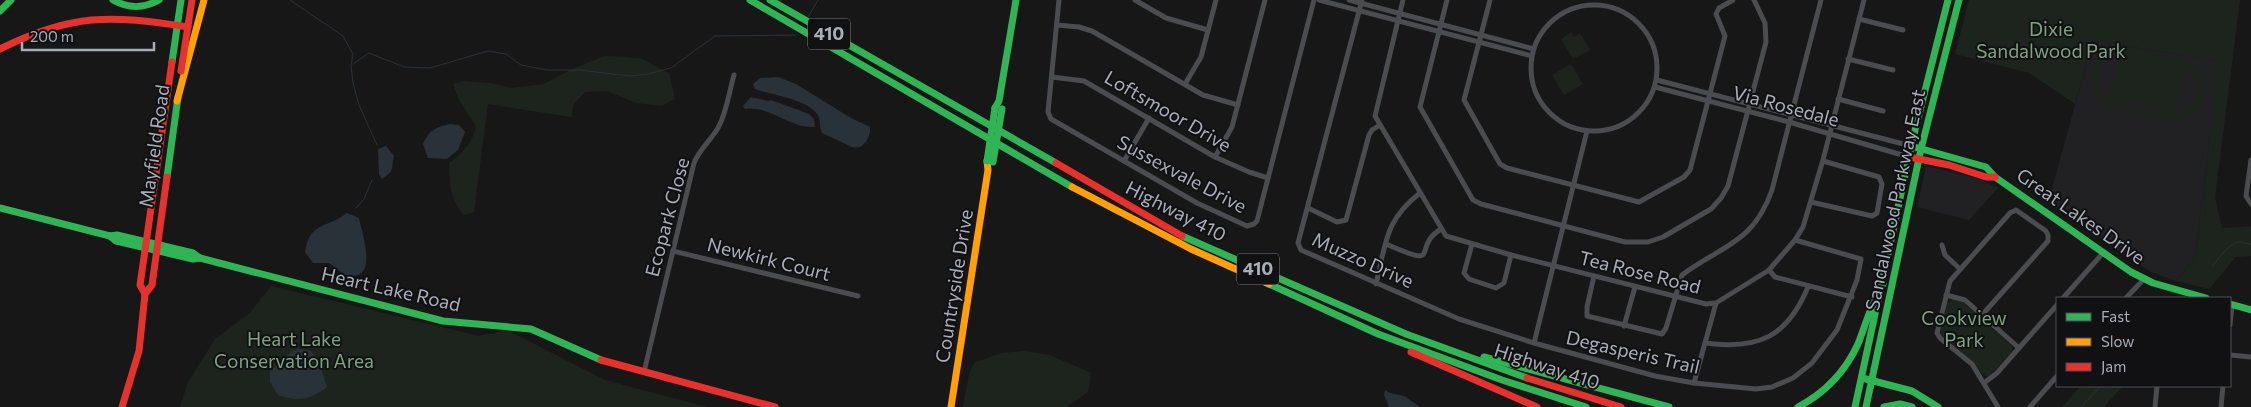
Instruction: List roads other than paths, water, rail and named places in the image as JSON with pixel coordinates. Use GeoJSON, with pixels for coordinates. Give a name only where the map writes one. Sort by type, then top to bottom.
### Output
{"type":"FeatureCollection","features":[{"type":"Feature","properties":{"kind":"main road"},"geometry":{"type":"LineString","coordinates":[[0,11],[11,0]]}},
{"type":"Feature","properties":{"kind":"main road"},"geometry":{"type":"LineString","coordinates":[[113,0],[123,5],[138,8],[148,6],[159,0]]}},
{"type":"Feature","properties":{"kind":"main road","name":"Mayfield Road"},"geometry":{"type":"LineString","coordinates":[[122,407],[139,351],[145,294],[140,285],[181,0]]}},
{"type":"Feature","properties":{"kind":"main road","name":"Mayfield Road"},"geometry":{"type":"LineString","coordinates":[[145,294],[152,286],[166,171],[192,0]]}},
{"type":"Feature","properties":{"kind":"main road"},"geometry":{"type":"LineString","coordinates":[[177,101],[204,0]]}},
{"type":"Feature","properties":{"kind":"main road","name":"Highway 410"},"geometry":{"type":"LineString","coordinates":[[750,0],[914,93],[1013,154],[1115,211],[1200,253],[1378,334],[1502,380],[1586,407]]}},
{"type":"Feature","properties":{"kind":"main road","name":"Highway 410"},"geometry":{"type":"LineString","coordinates":[[770,0],[1181,235],[1406,334],[1508,372],[1620,407]]}},
{"type":"Feature","properties":{"kind":"main road","name":"Countryside Drive"},"geometry":{"type":"LineString","coordinates":[[951,407],[1016,0]]}},
{"type":"Feature","properties":{"kind":"main road","name":"Sandalwood Parkway East"},"geometry":{"type":"LineString","coordinates":[[1855,407],[1883,284],[1911,146],[1948,0]]}},
{"type":"Feature","properties":{"kind":"main road","name":"Sandalwood Parkway East"},"geometry":{"type":"LineString","coordinates":[[1866,407],[1921,149],[1959,0]]}},
{"type":"Feature","properties":{"kind":"main road"},"geometry":{"type":"LineString","coordinates":[[0,50],[36,31],[83,19],[119,18],[188,27]]}},
{"type":"Feature","properties":{"kind":"main road","name":"Great Lakes Drive"},"geometry":{"type":"LineString","coordinates":[[1911,146],[1986,167],[1995,177],[2124,268],[2144,279],[2203,297]]}},
{"type":"Feature","properties":{"kind":"main road","name":"Great Lakes Drive"},"geometry":{"type":"LineString","coordinates":[[1909,157],[1942,163],[1986,177],[1995,177]]}},
{"type":"Feature","properties":{"kind":"main road"},"geometry":{"type":"LineString","coordinates":[[156,169],[166,171]]}},
{"type":"Feature","properties":{"kind":"main road","name":"Heart Lake Road"},"geometry":{"type":"LineString","coordinates":[[0,208],[110,236],[117,235],[193,259],[200,258],[443,321],[531,330],[556,339],[591,357],[775,407]]}},
{"type":"Feature","properties":{"kind":"main road"},"geometry":{"type":"LineString","coordinates":[[1798,407],[1822,391],[1842,371],[1854,353],[1876,295],[1883,284]]}},
{"type":"Feature","properties":{"kind":"main road"},"geometry":{"type":"LineString","coordinates":[[2231,305],[2251,310]]}},
{"type":"Feature","properties":{"kind":"main road"},"geometry":{"type":"LineString","coordinates":[[1378,334],[1390,343],[1537,407]]}},
{"type":"Feature","properties":{"kind":"main road"},"geometry":{"type":"LineString","coordinates":[[1406,334],[1419,334],[1495,361],[1669,407]]}},
{"type":"Feature","properties":{"kind":"main road"},"geometry":{"type":"LineString","coordinates":[[1862,378],[1915,391],[1926,396],[1938,407]]}},
{"type":"Feature","properties":{"kind":"main road"},"geometry":{"type":"LineString","coordinates":[[1884,407],[1900,404],[1912,407]]}},
{"type":"Feature","properties":{"kind":"street","name":"Sussexvale Drive"},"geometry":{"type":"LineString","coordinates":[[1059,0],[1048,112],[1051,119],[1197,203],[1247,226],[1257,221],[1314,0]]}},
{"type":"Feature","properties":{"kind":"street"},"geometry":{"type":"LineString","coordinates":[[1135,0],[1166,18],[1208,30]]}},
{"type":"Feature","properties":{"kind":"street"},"geometry":{"type":"LineString","coordinates":[[1186,84],[1199,61],[1216,0]]}},
{"type":"Feature","properties":{"kind":"street"},"geometry":{"type":"LineString","coordinates":[[1215,157],[1232,127],[1265,0]]}},
{"type":"Feature","properties":{"kind":"street"},"geometry":{"type":"LineString","coordinates":[[1319,0],[1532,56]]}},
{"type":"Feature","properties":{"kind":"street"},"geometry":{"type":"LineString","coordinates":[[1349,0],[1534,49]]}},
{"type":"Feature","properties":{"kind":"street"},"geometry":{"type":"LineString","coordinates":[[1386,244],[1414,257],[1422,257],[1426,254],[1431,237],[1442,229],[1375,116],[1404,0]]}},
{"type":"Feature","properties":{"kind":"street"},"geometry":{"type":"LineString","coordinates":[[1447,0],[1420,108],[1472,197],[1481,204],[1625,242],[1642,243],[1663,237],[1711,209],[1721,198],[1728,186],[1766,38],[1764,19],[1754,0]]}},
{"type":"Feature","properties":{"kind":"street"},"geometry":{"type":"LineString","coordinates":[[1490,0],[1464,102],[1500,164],[1507,168],[1639,202],[1684,177],[1690,170],[1725,36],[1716,14],[1719,8],[1733,0]]}},
{"type":"Feature","properties":{"kind":"street"},"geometry":{"type":"LineString","coordinates":[[1594,276],[1586,308],[1588,316],[1662,334],[1666,328],[1682,276],[1739,240],[1756,222],[1768,203],[1772,190],[1821,0]]}},
{"type":"Feature","properties":{"kind":"street","name":"Tea Rose Road"},"geometry":{"type":"LineString","coordinates":[[1442,229],[1446,236],[1451,239],[1674,298],[1706,304],[1716,303],[1769,270],[1795,240],[1803,227],[1864,0]]}},
{"type":"Feature","properties":{"kind":"street","name":"Muzzo Drive"},"geometry":{"type":"LineString","coordinates":[[1361,2],[1298,243],[1300,249],[1459,319],[1534,343]]}},
{"type":"Feature","properties":{"kind":"street"},"geometry":{"type":"LineString","coordinates":[[1586,6],[1614,8],[1636,20],[1648,35],[1656,59],[1657,80],[1655,88],[1644,106],[1628,120],[1607,130],[1587,131],[1564,124],[1544,106],[1533,83],[1532,56],[1534,49],[1542,33],[1551,22],[1567,11],[1586,6]]}},
{"type":"Feature","properties":{"kind":"street"},"geometry":{"type":"LineString","coordinates":[[1859,19],[1903,30]]}},
{"type":"Feature","properties":{"kind":"street"},"geometry":{"type":"LineString","coordinates":[[1057,25],[1080,27],[1092,31],[1207,97],[1238,105]]}},
{"type":"Feature","properties":{"kind":"street"},"geometry":{"type":"LineString","coordinates":[[1848,59],[1892,70]]}},
{"type":"Feature","properties":{"kind":"street","name":"Ecopark Close"},"geometry":{"type":"LineString","coordinates":[[644,372],[694,163],[697,155],[718,127],[724,113],[734,75]]}},
{"type":"Feature","properties":{"kind":"street","name":"Loftsmoor Drive"},"geometry":{"type":"LineString","coordinates":[[1052,76],[1084,81],[1215,157],[1268,178]]}},
{"type":"Feature","properties":{"kind":"street","name":"Via Rosedale"},"geometry":{"type":"LineString","coordinates":[[1657,80],[1748,111],[1909,157]]}},
{"type":"Feature","properties":{"kind":"street","name":"Via Rosedale"},"geometry":{"type":"LineString","coordinates":[[1655,88],[1750,104],[1911,146]]}},
{"type":"Feature","properties":{"kind":"street"},"geometry":{"type":"LineString","coordinates":[[1838,99],[1883,111]]}},
{"type":"Feature","properties":{"kind":"street"},"geometry":{"type":"LineString","coordinates":[[1124,161],[1149,118]]}},
{"type":"Feature","properties":{"kind":"street"},"geometry":{"type":"LineString","coordinates":[[1308,208],[1338,222],[1346,220],[1369,135],[1372,130],[1380,125]]}},
{"type":"Feature","properties":{"kind":"street"},"geometry":{"type":"LineString","coordinates":[[1534,343],[1587,131]]}},
{"type":"Feature","properties":{"kind":"street"},"geometry":{"type":"LineString","coordinates":[[2251,160],[2246,196],[2251,204]]}},
{"type":"Feature","properties":{"kind":"street"},"geometry":{"type":"LineString","coordinates":[[1811,202],[1870,216],[1877,214],[1882,184],[1879,177],[1822,161]]}},
{"type":"Feature","properties":{"kind":"street"},"geometry":{"type":"LineString","coordinates":[[1376,284],[1390,229],[1399,211],[1420,193]]}},
{"type":"Feature","properties":{"kind":"street"},"geometry":{"type":"LineString","coordinates":[[1982,315],[2047,243],[2047,233],[2018,212],[2012,212],[1950,281],[1938,336],[1972,364],[1998,407]]}},
{"type":"Feature","properties":{"kind":"street","name":"Degasperis Trail"},"geometry":{"type":"LineString","coordinates":[[1534,343],[1655,376],[1694,383],[1756,389],[1772,387],[1793,378],[1812,363],[1837,330],[1852,297],[1860,268],[1861,259],[1795,240]]}},
{"type":"Feature","properties":{"kind":"street"},"geometry":{"type":"LineString","coordinates":[[1472,244],[1464,273],[1469,279],[1496,288],[1504,284],[1511,255]]}},
{"type":"Feature","properties":{"kind":"street"},"geometry":{"type":"LineString","coordinates":[[1942,245],[1945,255],[1960,269]]}},
{"type":"Feature","properties":{"kind":"street","name":"Newkirk Court"},"geometry":{"type":"LineString","coordinates":[[673,251],[858,296]]}},
{"type":"Feature","properties":{"kind":"street"},"geometry":{"type":"LineString","coordinates":[[2064,297],[2103,253]]}},
{"type":"Feature","properties":{"kind":"street"},"geometry":{"type":"LineString","coordinates":[[1769,270],[1775,277],[1852,297]]}},
{"type":"Feature","properties":{"kind":"street"},"geometry":{"type":"LineString","coordinates":[[2127,297],[2144,279]]}},
{"type":"Feature","properties":{"kind":"street"},"geometry":{"type":"LineString","coordinates":[[1624,326],[1635,287]]}},
{"type":"Feature","properties":{"kind":"street"},"geometry":{"type":"LineString","coordinates":[[1705,343],[1733,346],[1762,340],[1791,320],[1800,307],[1808,287]]}},
{"type":"Feature","properties":{"kind":"street"},"geometry":{"type":"LineString","coordinates":[[1946,295],[1965,300],[2019,348]]}},
{"type":"Feature","properties":{"kind":"street"},"geometry":{"type":"LineString","coordinates":[[1694,383],[1716,303]]}},
{"type":"Feature","properties":{"kind":"street"},"geometry":{"type":"LineString","coordinates":[[1984,383],[1997,373],[2056,306]]}},
{"type":"Feature","properties":{"kind":"street"},"geometry":{"type":"LineString","coordinates":[[2231,355],[2251,357]]}},
{"type":"Feature","properties":{"kind":"street"},"geometry":{"type":"LineString","coordinates":[[2030,407],[2056,377]]}},
{"type":"Feature","properties":{"kind":"street"},"geometry":{"type":"LineString","coordinates":[[2155,407],[2157,387]]}},
{"type":"Feature","properties":{"kind":"street"},"geometry":{"type":"LineString","coordinates":[[2221,407],[2223,387]]}},
{"type":"Feature","properties":{"kind":"waterway"},"geometry":{"type":"LineString","coordinates":[[290,0],[343,36],[353,54],[351,66],[359,105],[377,145]]}},
{"type":"Feature","properties":{"kind":"waterway"},"geometry":{"type":"LineString","coordinates":[[808,17],[818,0]]}},
{"type":"Feature","properties":{"kind":"waterway"},"geometry":{"type":"LineString","coordinates":[[353,64],[369,53],[404,67],[430,68],[488,51],[506,54],[521,65],[547,70],[579,70],[630,76],[671,68],[715,36],[796,35]]}},
{"type":"Feature","properties":{"kind":"waterway"},"geometry":{"type":"LineString","coordinates":[[356,208],[364,199],[372,180]]}},
{"type":"Feature","properties":{"kind":"waterway"},"geometry":{"type":"LineString","coordinates":[[2213,265],[2232,245],[2240,242],[2251,244]]}},
{"type":"Feature","properties":{"kind":"waterway"},"geometry":{"type":"LineString","coordinates":[[2081,407],[2100,387]]}},
{"type":"Feature","properties":{"kind":"park label","name":"Dixie Sandalwood Park"},"geometry":{"type":"Point","coordinates":[2051,40]}},
{"type":"Feature","properties":{"kind":"park label","name":"Cookview Park"},"geometry":{"type":"Point","coordinates":[1964,329]}},
{"type":"Feature","properties":{"kind":"park label","name":"Heart Lake Conservation Area"},"geometry":{"type":"Point","coordinates":[294,350]}}]}
